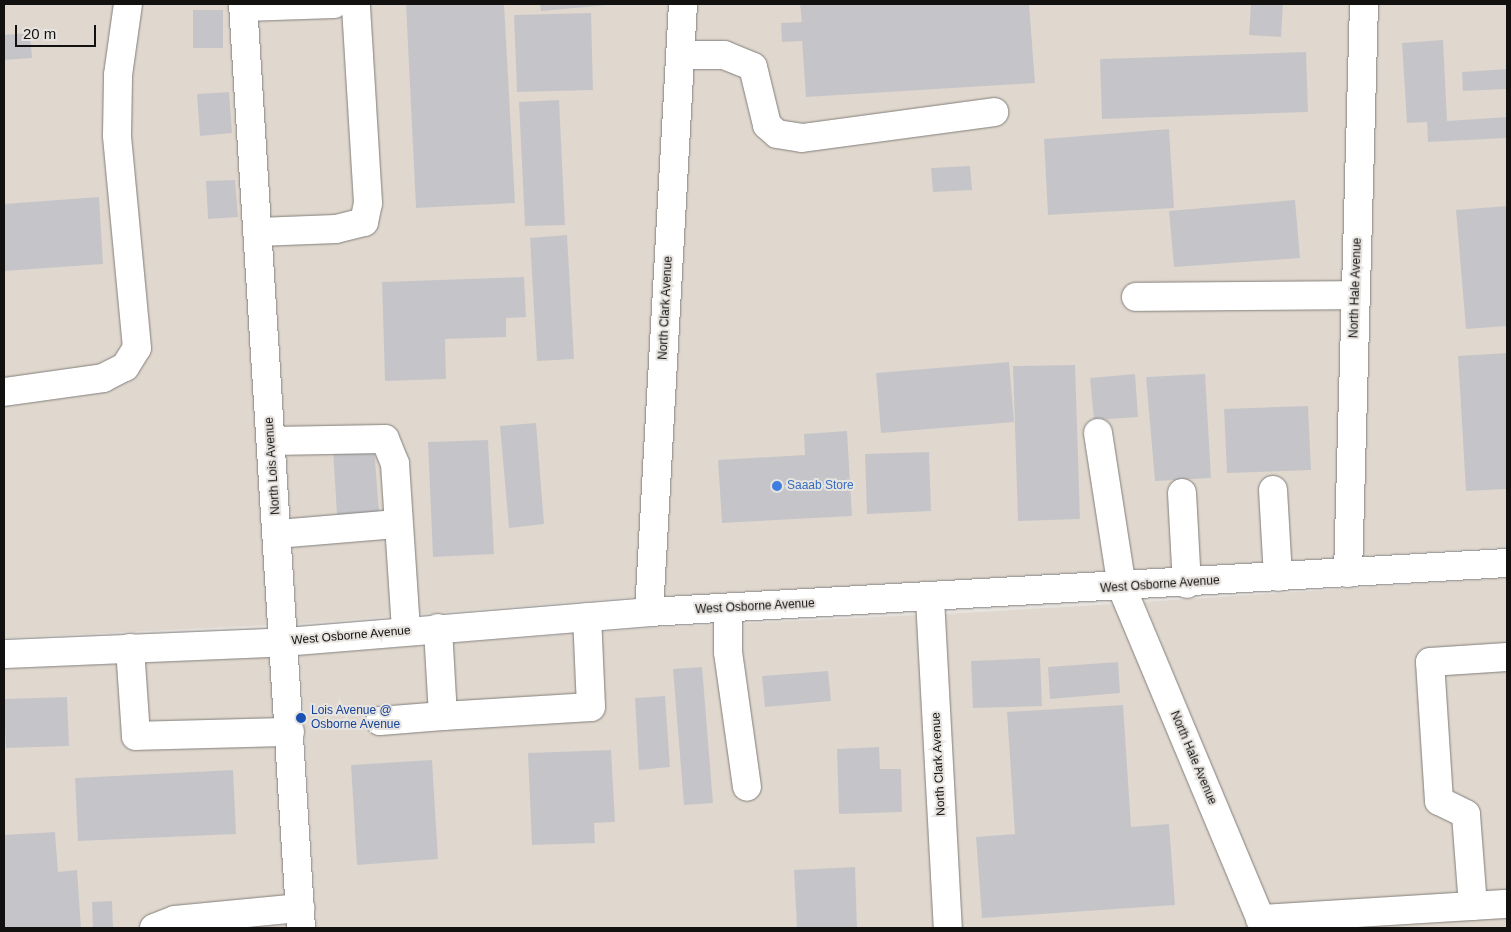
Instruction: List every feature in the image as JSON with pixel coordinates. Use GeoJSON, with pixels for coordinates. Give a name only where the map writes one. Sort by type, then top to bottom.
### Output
{"type":"FeatureCollection","features":[{"type":"Feature","properties":{"kind":"street"},"geometry":{"type":"LineString","coordinates":[[4,392],[103,378],[125,367],[137,348],[117,135],[118,76],[128,4]]}},
{"type":"Feature","properties":{"kind":"street"},"geometry":{"type":"LineString","coordinates":[[244,5],[334,4]]}},
{"type":"Feature","properties":{"kind":"street"},"geometry":{"type":"LineString","coordinates":[[258,232],[336,229],[364,222],[368,203],[356,4]]}},
{"type":"Feature","properties":{"kind":"street","name":"North Clark Avenue"},"geometry":{"type":"LineString","coordinates":[[649,612],[683,4]]}},
{"type":"Feature","properties":{"kind":"street","name":"North Hale Avenue"},"geometry":{"type":"LineString","coordinates":[[1348,573],[1364,4]]}},
{"type":"Feature","properties":{"kind":"street","name":"North Lois Avenue"},"geometry":{"type":"LineString","coordinates":[[244,5],[301,918]]}},
{"type":"Feature","properties":{"kind":"street"},"geometry":{"type":"LineString","coordinates":[[680,55],[724,55],[753,67],[766,125],[777,134],[802,138],[994,112]]}},
{"type":"Feature","properties":{"kind":"street"},"geometry":{"type":"LineString","coordinates":[[1136,297],[1356,295]]}},
{"type":"Feature","properties":{"kind":"street","name":"North Hale Avenue"},"geometry":{"type":"LineString","coordinates":[[1098,433],[1122,588],[1262,923]]}},
{"type":"Feature","properties":{"kind":"street"},"geometry":{"type":"LineString","coordinates":[[272,441],[385,439],[395,464],[406,631]]}},
{"type":"Feature","properties":{"kind":"street"},"geometry":{"type":"LineString","coordinates":[[1273,490],[1278,577]]}},
{"type":"Feature","properties":{"kind":"street"},"geometry":{"type":"LineString","coordinates":[[1182,493],[1187,584]]}},
{"type":"Feature","properties":{"kind":"street"},"geometry":{"type":"LineString","coordinates":[[278,534],[398,524]]}},
{"type":"Feature","properties":{"kind":"street","name":"West Osborne Avenue"},"geometry":{"type":"LineString","coordinates":[[4,654],[285,642],[649,612],[930,599],[1507,563]]}},
{"type":"Feature","properties":{"kind":"street","name":"North Clark Avenue"},"geometry":{"type":"LineString","coordinates":[[930,599],[948,928]]}},
{"type":"Feature","properties":{"kind":"street"},"geometry":{"type":"LineString","coordinates":[[728,608],[728,652],[747,787]]}},
{"type":"Feature","properties":{"kind":"street"},"geometry":{"type":"LineString","coordinates":[[380,721],[591,706],[587,617]]}},
{"type":"Feature","properties":{"kind":"street"},"geometry":{"type":"LineString","coordinates":[[438,628],[443,716]]}},
{"type":"Feature","properties":{"kind":"street"},"geometry":{"type":"LineString","coordinates":[[130,648],[136,736],[290,732]]}},
{"type":"Feature","properties":{"kind":"street"},"geometry":{"type":"LineString","coordinates":[[1473,906],[1466,814],[1439,801],[1430,662],[1507,657]]}},
{"type":"Feature","properties":{"kind":"street"},"geometry":{"type":"LineString","coordinates":[[1262,923],[1507,904]]}},
{"type":"Feature","properties":{"kind":"street"},"geometry":{"type":"LineString","coordinates":[[154,928],[162,922],[301,918]]}},
{"type":"Feature","properties":{"kind":"shaded area"},"geometry":{"type":"Polygon","coordinates":[[[4,4],[229,4],[270,625],[4,638],[4,4]]]}},
{"type":"Feature","properties":{"kind":"shaded area"},"geometry":{"type":"Polygon","coordinates":[[[257,4],[670,4],[636,597],[297,624],[257,4]]]}},
{"type":"Feature","properties":{"kind":"shaded area"},"geometry":{"type":"Polygon","coordinates":[[[697,4],[1350,4],[1335,558],[664,596],[697,4]]]}},
{"type":"Feature","properties":{"kind":"shaded area"},"geometry":{"type":"Polygon","coordinates":[[[1378,4],[1507,4],[1507,547],[1362,556],[1378,4]]]}},
{"type":"Feature","properties":{"kind":"shaded area"},"geometry":{"type":"Polygon","coordinates":[[[1507,578],[1507,928],[1279,928],[1144,602],[1507,578]]]}},
{"type":"Feature","properties":{"kind":"shaded area"},"geometry":{"type":"Polygon","coordinates":[[[1114,604],[1249,928],[962,928],[945,614],[1114,604]]]}},
{"type":"Feature","properties":{"kind":"shaded area"},"geometry":{"type":"Polygon","coordinates":[[[917,615],[934,928],[316,928],[300,655],[650,628],[917,615]]]}},
{"type":"Feature","properties":{"kind":"shaded area"},"geometry":{"type":"Polygon","coordinates":[[[272,657],[288,928],[4,928],[4,669],[272,657]]]}},
{"type":"Feature","properties":{"kind":"building"},"geometry":{"type":"Polygon","coordinates":[[[406,4],[504,4],[515,203],[416,208],[406,4]]]}},
{"type":"Feature","properties":{"kind":"building"},"geometry":{"type":"Polygon","coordinates":[[[540,4],[608,4],[608,5],[541,11],[540,4]]]}},
{"type":"Feature","properties":{"kind":"building"},"geometry":{"type":"Polygon","coordinates":[[[800,4],[1029,4],[1035,83],[806,97],[802,41],[782,42],[781,23],[802,22],[800,4]]]}},
{"type":"Feature","properties":{"kind":"building"},"geometry":{"type":"Polygon","coordinates":[[[1251,4],[1283,4],[1281,37],[1249,35],[1251,4]]]}},
{"type":"Feature","properties":{"kind":"building"},"geometry":{"type":"Polygon","coordinates":[[[193,10],[223,10],[223,48],[193,48],[193,10]]]}},
{"type":"Feature","properties":{"kind":"building"},"geometry":{"type":"Polygon","coordinates":[[[591,13],[593,90],[517,92],[514,15],[591,13]]]}},
{"type":"Feature","properties":{"kind":"building"},"geometry":{"type":"Polygon","coordinates":[[[30,33],[32,58],[4,60],[4,35],[30,33]]]}},
{"type":"Feature","properties":{"kind":"building"},"geometry":{"type":"Polygon","coordinates":[[[1443,40],[1447,121],[1507,117],[1507,138],[1428,142],[1427,122],[1407,123],[1402,43],[1443,40]]]}},
{"type":"Feature","properties":{"kind":"building"},"geometry":{"type":"Polygon","coordinates":[[[1306,52],[1308,112],[1102,119],[1100,59],[1306,52]]]}},
{"type":"Feature","properties":{"kind":"building"},"geometry":{"type":"Polygon","coordinates":[[[1507,69],[1507,89],[1463,91],[1462,72],[1507,69]]]}},
{"type":"Feature","properties":{"kind":"building"},"geometry":{"type":"Polygon","coordinates":[[[229,92],[232,133],[200,136],[197,94],[229,92]]]}},
{"type":"Feature","properties":{"kind":"building"},"geometry":{"type":"Polygon","coordinates":[[[559,100],[565,225],[525,226],[519,102],[559,100]]]}},
{"type":"Feature","properties":{"kind":"building"},"geometry":{"type":"Polygon","coordinates":[[[1169,129],[1174,208],[1048,215],[1044,139],[1169,129]]]}},
{"type":"Feature","properties":{"kind":"building"},"geometry":{"type":"Polygon","coordinates":[[[970,166],[972,190],[933,192],[931,168],[970,166]]]}},
{"type":"Feature","properties":{"kind":"building"},"geometry":{"type":"Polygon","coordinates":[[[235,180],[238,217],[208,219],[206,181],[235,180]]]}},
{"type":"Feature","properties":{"kind":"building"},"geometry":{"type":"Polygon","coordinates":[[[99,197],[103,264],[4,271],[4,204],[99,197]]]}},
{"type":"Feature","properties":{"kind":"building"},"geometry":{"type":"Polygon","coordinates":[[[1295,200],[1300,258],[1174,267],[1169,211],[1295,200]]]}},
{"type":"Feature","properties":{"kind":"building"},"geometry":{"type":"Polygon","coordinates":[[[1507,206],[1507,326],[1466,329],[1456,210],[1507,206]]]}},
{"type":"Feature","properties":{"kind":"building"},"geometry":{"type":"Polygon","coordinates":[[[567,235],[574,359],[537,361],[530,238],[567,235]]]}},
{"type":"Feature","properties":{"kind":"building"},"geometry":{"type":"Polygon","coordinates":[[[524,277],[526,317],[506,318],[506,337],[445,339],[446,379],[385,381],[382,282],[524,277]]]}},
{"type":"Feature","properties":{"kind":"building"},"geometry":{"type":"Polygon","coordinates":[[[1507,353],[1507,489],[1466,491],[1458,356],[1507,353]]]}},
{"type":"Feature","properties":{"kind":"building"},"geometry":{"type":"Polygon","coordinates":[[[1009,362],[1014,422],[881,433],[876,373],[1009,362]]]}},
{"type":"Feature","properties":{"kind":"building"},"geometry":{"type":"Polygon","coordinates":[[[1075,365],[1080,519],[1018,521],[1013,366],[1075,365]]]}},
{"type":"Feature","properties":{"kind":"building"},"geometry":{"type":"Polygon","coordinates":[[[1135,374],[1138,417],[1094,420],[1090,378],[1135,374]]]}},
{"type":"Feature","properties":{"kind":"building"},"geometry":{"type":"Polygon","coordinates":[[[1205,374],[1211,478],[1155,481],[1146,377],[1205,374]]]}},
{"type":"Feature","properties":{"kind":"building"},"geometry":{"type":"Polygon","coordinates":[[[1308,406],[1311,470],[1227,473],[1224,409],[1308,406]]]}},
{"type":"Feature","properties":{"kind":"building"},"geometry":{"type":"Polygon","coordinates":[[[536,423],[544,524],[509,528],[500,426],[536,423]]]}},
{"type":"Feature","properties":{"kind":"building"},"geometry":{"type":"Polygon","coordinates":[[[847,431],[852,516],[722,523],[718,460],[805,455],[804,434],[847,431]]]}},
{"type":"Feature","properties":{"kind":"building"},"geometry":{"type":"Polygon","coordinates":[[[488,440],[494,554],[433,557],[428,442],[488,440]]]}},
{"type":"Feature","properties":{"kind":"building"},"geometry":{"type":"Polygon","coordinates":[[[374,447],[379,512],[337,515],[333,449],[374,447]]]}},
{"type":"Feature","properties":{"kind":"building"},"geometry":{"type":"Polygon","coordinates":[[[929,452],[931,511],[867,514],[865,454],[929,452]]]}},
{"type":"Feature","properties":{"kind":"building"},"geometry":{"type":"Polygon","coordinates":[[[1040,658],[1042,706],[973,708],[971,661],[1040,658]]]}},
{"type":"Feature","properties":{"kind":"building"},"geometry":{"type":"Polygon","coordinates":[[[1118,662],[1120,693],[1050,699],[1048,667],[1118,662]]]}},
{"type":"Feature","properties":{"kind":"building"},"geometry":{"type":"Polygon","coordinates":[[[702,667],[713,803],[684,805],[673,669],[702,667]]]}},
{"type":"Feature","properties":{"kind":"building"},"geometry":{"type":"Polygon","coordinates":[[[828,671],[831,701],[765,707],[762,676],[828,671]]]}},
{"type":"Feature","properties":{"kind":"building"},"geometry":{"type":"Polygon","coordinates":[[[665,696],[670,767],[639,770],[635,698],[665,696]]]}},
{"type":"Feature","properties":{"kind":"building"},"geometry":{"type":"Polygon","coordinates":[[[67,697],[69,746],[6,748],[4,699],[67,697]]]}},
{"type":"Feature","properties":{"kind":"building"},"geometry":{"type":"Polygon","coordinates":[[[1123,705],[1131,827],[1169,824],[1175,905],[982,918],[976,837],[1015,834],[1007,712],[1123,705]]]}},
{"type":"Feature","properties":{"kind":"building"},"geometry":{"type":"Polygon","coordinates":[[[879,747],[880,769],[901,769],[902,812],[839,814],[837,749],[879,747]]]}},
{"type":"Feature","properties":{"kind":"building"},"geometry":{"type":"Polygon","coordinates":[[[611,750],[615,822],[594,823],[595,843],[532,845],[528,753],[611,750]]]}},
{"type":"Feature","properties":{"kind":"building"},"geometry":{"type":"Polygon","coordinates":[[[432,760],[438,859],[357,865],[351,765],[432,760]]]}},
{"type":"Feature","properties":{"kind":"building"},"geometry":{"type":"Polygon","coordinates":[[[233,770],[236,834],[78,841],[75,778],[233,770]]]}},
{"type":"Feature","properties":{"kind":"building"},"geometry":{"type":"Polygon","coordinates":[[[55,832],[58,872],[77,870],[81,928],[5,928],[4,835],[55,832]]]}},
{"type":"Feature","properties":{"kind":"building"},"geometry":{"type":"Polygon","coordinates":[[[855,867],[857,928],[797,928],[794,870],[855,867]]]}},
{"type":"Feature","properties":{"kind":"building"},"geometry":{"type":"Polygon","coordinates":[[[112,901],[113,928],[93,928],[92,902],[112,901]]]}},
{"type":"Feature","properties":{"kind":"place","name":"Saaab Store"},"geometry":{"type":"Point","coordinates":[777,486]}},
{"type":"Feature","properties":{"kind":"place","name":"Lois Avenue @ Osborne Avenue"},"geometry":{"type":"Point","coordinates":[301,718]}}]}
